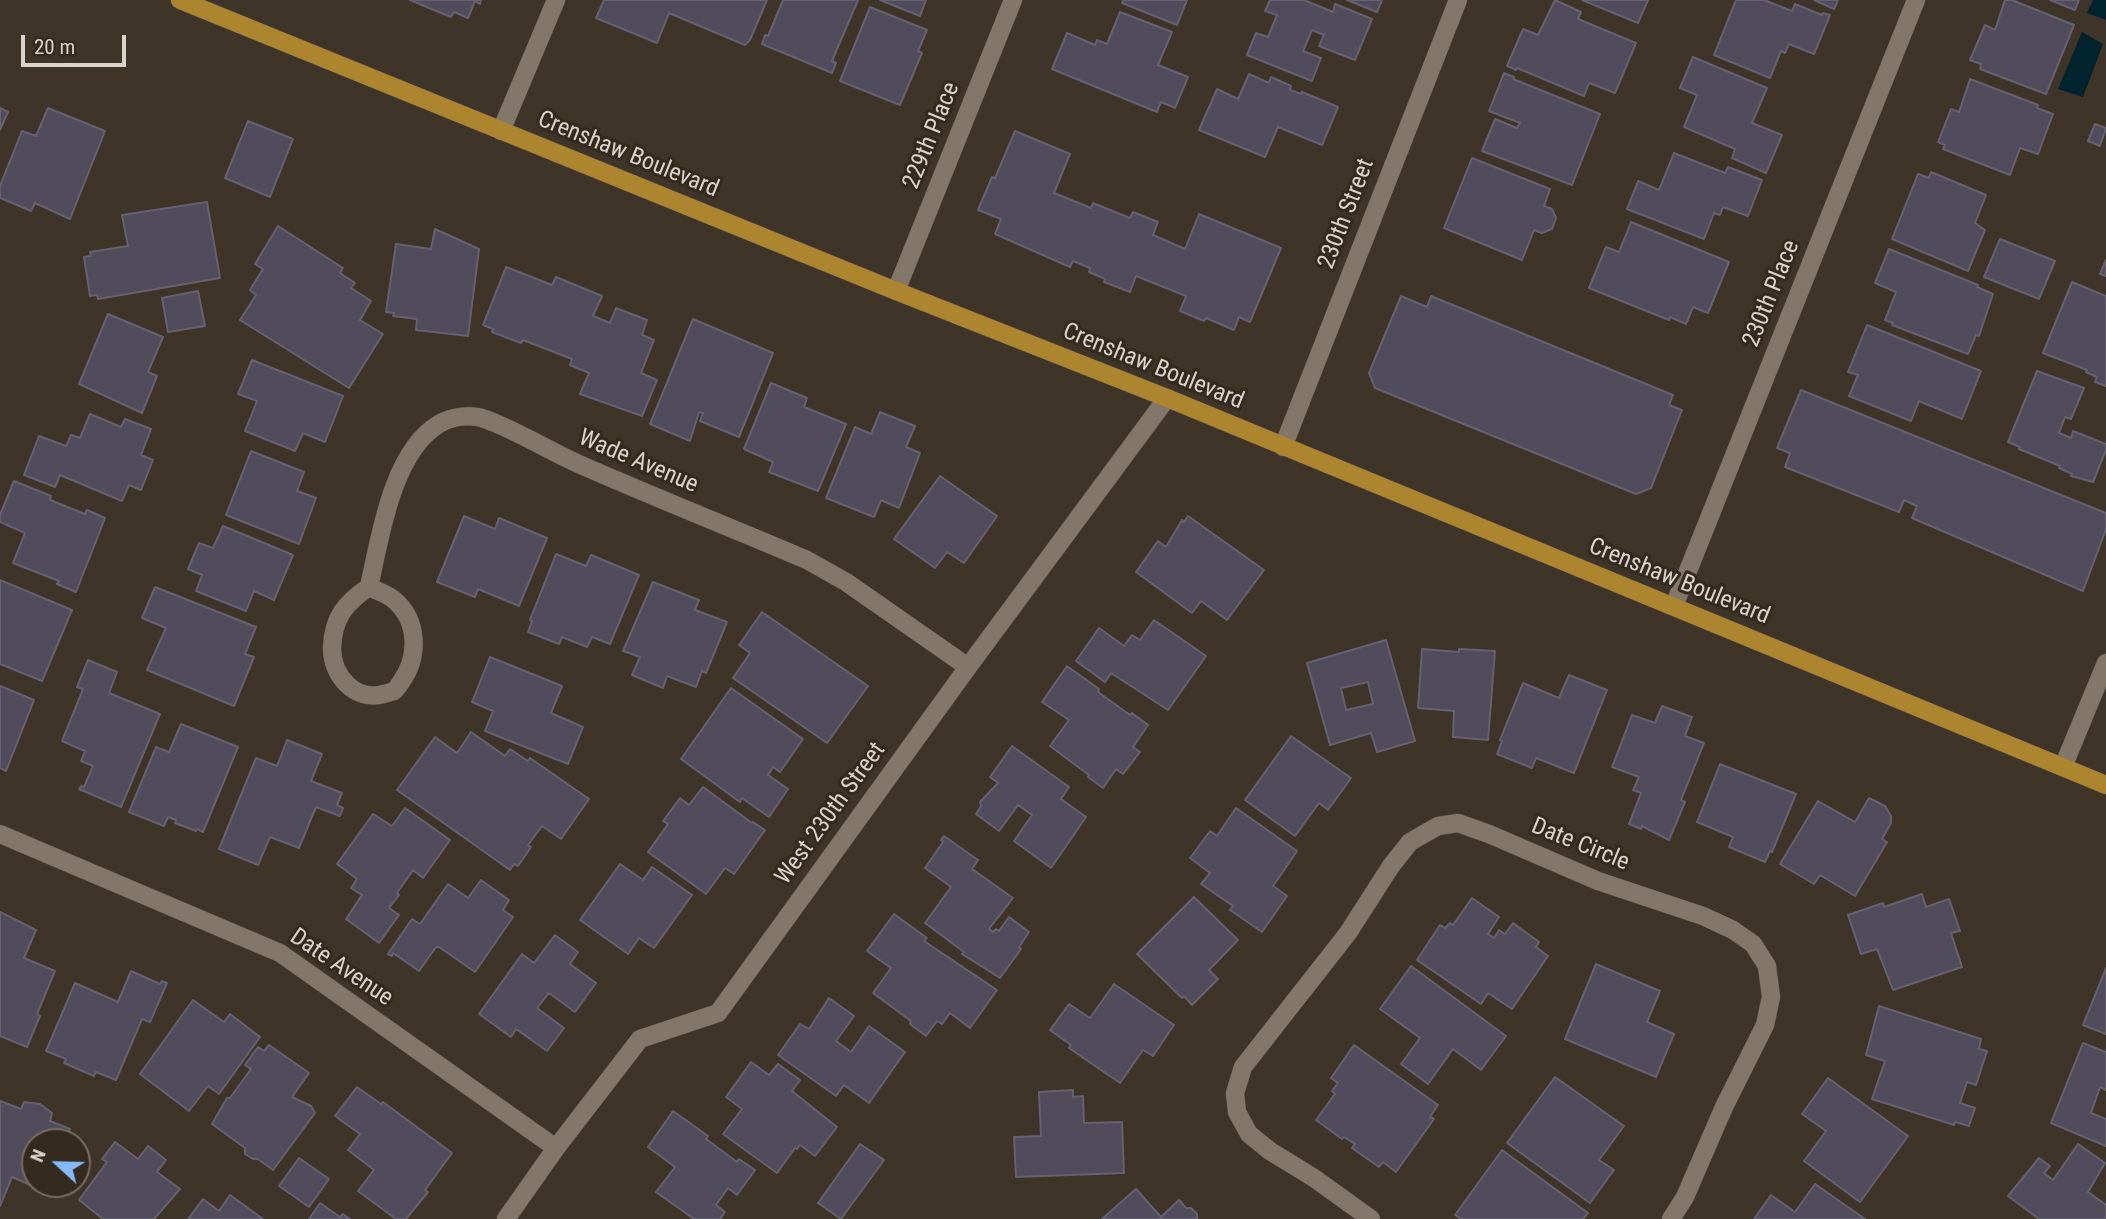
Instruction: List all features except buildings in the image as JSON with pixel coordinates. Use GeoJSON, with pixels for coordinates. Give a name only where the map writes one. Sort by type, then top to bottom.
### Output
{"type":"FeatureCollection","features":[{"type":"Feature","properties":{"kind":"main road","name":"Crenshaw Boulevard"},"geometry":{"type":"LineString","coordinates":[[180,0],[896,291],[1167,398],[2106,785]]}},
{"type":"Feature","properties":{"kind":"street"},"geometry":{"type":"LineString","coordinates":[[501,131],[556,0]]}},
{"type":"Feature","properties":{"kind":"street","name":"229th Place"},"geometry":{"type":"LineString","coordinates":[[896,291],[1013,0]]}},
{"type":"Feature","properties":{"kind":"street","name":"230th Street"},"geometry":{"type":"LineString","coordinates":[[1283,447],[1458,0]]}},
{"type":"Feature","properties":{"kind":"street","name":"230th Place"},"geometry":{"type":"LineString","coordinates":[[1674,606],[1916,0]]}},
{"type":"Feature","properties":{"kind":"street","name":"West 230th Street"},"geometry":{"type":"LineString","coordinates":[[506,1219],[556,1148],[640,1039],[718,1013],[968,667],[1167,398]]}},
{"type":"Feature","properties":{"kind":"street","name":"Wade Avenue"},"geometry":{"type":"LineString","coordinates":[[369,587],[390,501],[404,467],[420,441],[439,424],[461,416],[484,418],[585,467],[807,560],[846,582],[968,667]]}},
{"type":"Feature","properties":{"kind":"street"},"geometry":{"type":"LineString","coordinates":[[369,587],[394,599],[408,617],[415,639],[410,669],[394,691],[374,697],[354,692],[337,673],[332,650],[335,622],[350,600],[369,587]]}},
{"type":"Feature","properties":{"kind":"street"},"geometry":{"type":"LineString","coordinates":[[2063,766],[2106,663]]}},
{"type":"Feature","properties":{"kind":"street","name":"Date Circle"},"geometry":{"type":"LineString","coordinates":[[1371,1219],[1249,1134],[1237,1112],[1235,1093],[1243,1067],[1348,933],[1410,842],[1438,827],[1458,823],[1598,881],[1703,916],[1733,930],[1753,944],[1767,966],[1771,997],[1765,1025],[1724,1107],[1685,1197],[1671,1219]]}},
{"type":"Feature","properties":{"kind":"street","name":"Date Avenue"},"geometry":{"type":"LineString","coordinates":[[0,834],[280,953],[556,1148]]}},
{"type":"Feature","properties":{"kind":"water"},"geometry":{"type":"Polygon","coordinates":[[[2093,0],[2106,0],[2106,20],[2087,13],[2093,0]]]}},
{"type":"Feature","properties":{"kind":"water"},"geometry":{"type":"Polygon","coordinates":[[[2082,32],[2103,44],[2083,97],[2058,89],[2082,32]]]}}]}
